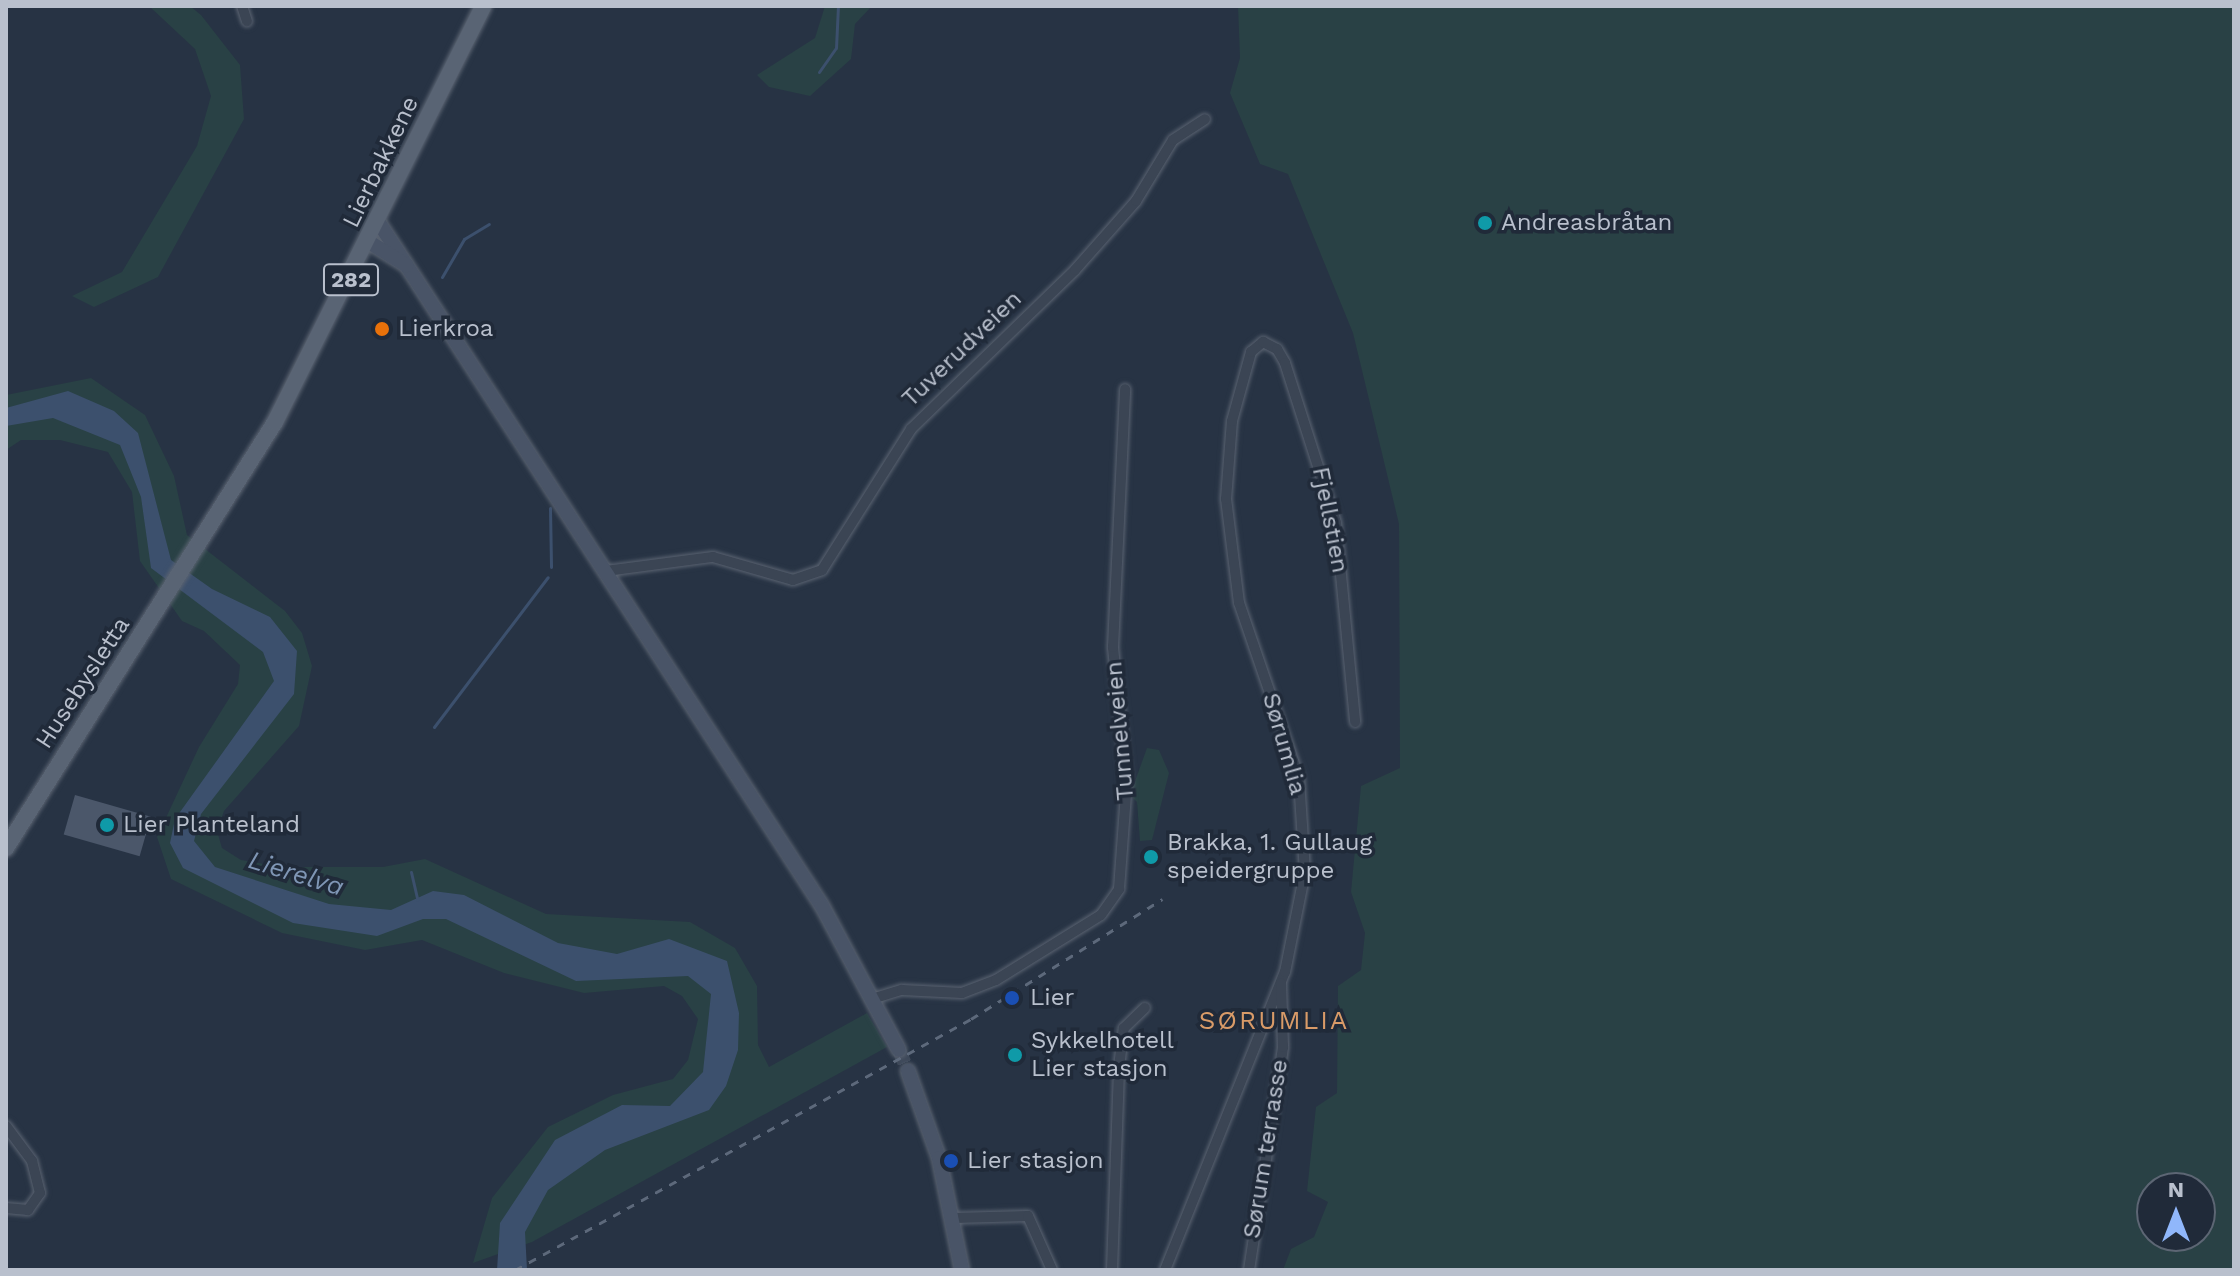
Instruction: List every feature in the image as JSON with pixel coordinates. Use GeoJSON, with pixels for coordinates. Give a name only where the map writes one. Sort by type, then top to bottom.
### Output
{"type":"FeatureCollection","features":[{"type":"Feature","properties":{"kind":"main road","name":"Lierbakkene"},"geometry":{"type":"LineString","coordinates":[[200,544],[286,402],[379,223],[483,6]]}},
{"type":"Feature","properties":{"kind":"main road"},"geometry":{"type":"LineString","coordinates":[[379,223],[606,571],[875,998],[899,1050]]}},
{"type":"Feature","properties":{"kind":"main road"},"geometry":{"type":"LineString","coordinates":[[369,242],[407,265]]}},
{"type":"Feature","properties":{"kind":"main road","name":"Husebysletta"},"geometry":{"type":"LineString","coordinates":[[6,848],[200,544]]}},
{"type":"Feature","properties":{"kind":"main road"},"geometry":{"type":"LineString","coordinates":[[908,1071],[954,1218],[962,1270]]}},
{"type":"Feature","properties":{"kind":"street"},"geometry":{"type":"LineString","coordinates":[[242,6],[247,21]]}},
{"type":"Feature","properties":{"kind":"street","name":"Tuverudveien"},"geometry":{"type":"LineString","coordinates":[[606,571],[713,557],[793,580],[822,570],[911,429],[1075,270],[1136,201],[1173,140],[1205,119]]}},
{"type":"Feature","properties":{"kind":"street","name":"Fjellstien"},"geometry":{"type":"LineString","coordinates":[[1256,346],[1268,341],[1285,363],[1327,489],[1342,568],[1355,722]]}},
{"type":"Feature","properties":{"kind":"street","name":"Sørumlia"},"geometry":{"type":"LineString","coordinates":[[1165,1270],[1281,980],[1305,872],[1302,799],[1239,603],[1226,499],[1232,421],[1256,346]]}},
{"type":"Feature","properties":{"kind":"street","name":"Tunnelveien"},"geometry":{"type":"LineString","coordinates":[[875,998],[902,990],[962,993],[996,980],[1101,915],[1119,889],[1127,781],[1113,647],[1125,389]]}},
{"type":"Feature","properties":{"kind":"street","name":"Sørum terrasse"},"geometry":{"type":"LineString","coordinates":[[1249,1270],[1283,1047],[1281,980]]}},
{"type":"Feature","properties":{"kind":"street"},"geometry":{"type":"LineString","coordinates":[[1112,1270],[1124,1028],[1145,1008]]}},
{"type":"Feature","properties":{"kind":"street"},"geometry":{"type":"LineString","coordinates":[[6,1127],[32,1161],[40,1193],[28,1210],[6,1208]]}},
{"type":"Feature","properties":{"kind":"street"},"geometry":{"type":"LineString","coordinates":[[954,1218],[1028,1216],[1052,1270]]}},
{"type":"Feature","properties":{"kind":"green space"},"geometry":{"type":"Polygon","coordinates":[[[149,6],[190,6],[201,15],[240,65],[244,119],[158,277],[94,307],[72,296],[122,272],[197,146],[211,96],[195,49],[149,6]]]}},
{"type":"Feature","properties":{"kind":"green space"},"geometry":{"type":"Polygon","coordinates":[[[825,6],[872,6],[855,24],[851,59],[810,96],[769,87],[757,75],[815,38],[825,6]]]}},
{"type":"Feature","properties":{"kind":"green space"},"geometry":{"type":"Polygon","coordinates":[[[1238,6],[2234,6],[2234,1270],[1283,1270],[1291,1249],[1314,1237],[1328,1202],[1307,1191],[1316,1107],[1337,1093],[1338,986],[1361,970],[1365,933],[1351,892],[1361,786],[1400,768],[1399,524],[1353,333],[1288,174],[1260,164],[1230,93],[1240,58],[1238,6]]]}},
{"type":"Feature","properties":{"kind":"green space"},"geometry":{"type":"Polygon","coordinates":[[[91,378],[145,415],[174,476],[187,535],[285,611],[302,633],[312,666],[299,726],[224,811],[217,831],[222,848],[241,860],[282,867],[383,867],[425,859],[546,914],[690,922],[735,948],[757,986],[758,1045],[769,1067],[867,1013],[887,1047],[532,1242],[473,1263],[492,1198],[548,1127],[613,1095],[673,1079],[688,1060],[698,1019],[682,996],[664,986],[584,993],[504,973],[422,940],[365,950],[282,933],[171,879],[157,837],[199,747],[238,684],[240,665],[204,631],[182,621],[140,561],[132,492],[108,452],[60,440],[21,440],[6,450],[6,395],[91,378]]]}},
{"type":"Feature","properties":{"kind":"green space"},"geometry":{"type":"Polygon","coordinates":[[[1147,748],[1159,750],[1169,773],[1152,840],[1140,841],[1137,802],[1130,795],[1147,748]]]}},
{"type":"Feature","properties":{"kind":"water"},"geometry":{"type":"Polygon","coordinates":[[[68,391],[114,411],[138,433],[171,560],[212,589],[270,617],[297,651],[294,694],[201,814],[194,841],[215,867],[329,904],[391,910],[433,891],[464,895],[558,943],[617,954],[669,939],[727,961],[739,1013],[738,1050],[726,1086],[709,1110],[605,1150],[548,1190],[525,1232],[527,1270],[497,1270],[500,1223],[555,1140],[622,1105],[670,1106],[703,1072],[711,994],[688,976],[576,981],[446,919],[423,919],[377,936],[293,923],[183,868],[170,843],[175,819],[274,681],[263,652],[151,568],[141,497],[120,445],[53,418],[6,426],[6,408],[68,391]]]}},
{"type":"Feature","properties":{"kind":"building","name":"Lier Planteland"},"geometry":{"type":"Polygon","coordinates":[[[75,795],[151,817],[140,856],[64,834],[75,795]]]}},
{"type":"Feature","properties":{"kind":"waterway"},"geometry":{"type":"LineString","coordinates":[[819,72],[836,48],[838,6]]}},
{"type":"Feature","properties":{"kind":"waterway"},"geometry":{"type":"LineString","coordinates":[[442,277],[464,239],[489,224]]}},
{"type":"Feature","properties":{"kind":"waterway"},"geometry":{"type":"LineString","coordinates":[[550,508],[551,567]]}},
{"type":"Feature","properties":{"kind":"waterway"},"geometry":{"type":"LineString","coordinates":[[434,727],[548,577]]}},
{"type":"Feature","properties":{"kind":"waterway"},"geometry":{"type":"LineString","coordinates":[[411,872],[417,899]]}},
{"type":"Feature","properties":{"kind":"tunnel"},"geometry":{"type":"LineString","coordinates":[[899,1050],[908,1071]]}},
{"type":"Feature","properties":{"kind":"railway"},"geometry":{"type":"LineString","coordinates":[[515,1270],[971,1019],[1162,899]]}},
{"type":"Feature","properties":{"kind":"place","name":"Andreasbråtan"},"geometry":{"type":"Point","coordinates":[1485,223]}},
{"type":"Feature","properties":{"kind":"place","name":"Lierkroa"},"geometry":{"type":"Point","coordinates":[382,329]}},
{"type":"Feature","properties":{"kind":"place","name":"Lier Planteland"},"geometry":{"type":"Point","coordinates":[107,825]}},
{"type":"Feature","properties":{"kind":"place","name":"Brakka, 1. Gullaug speidergruppe"},"geometry":{"type":"Point","coordinates":[1151,857]}},
{"type":"Feature","properties":{"kind":"place","name":"Lier"},"geometry":{"type":"Point","coordinates":[1012,998]}},
{"type":"Feature","properties":{"kind":"place","name":"Sykkelhotell Lier stasjon"},"geometry":{"type":"Point","coordinates":[1015,1055]}},
{"type":"Feature","properties":{"kind":"place","name":"Lier stasjon"},"geometry":{"type":"Point","coordinates":[951,1161]}},
{"type":"Feature","properties":{"kind":"district","name":"SØRUMLIA"},"geometry":{"type":"Point","coordinates":[1274,1021]}},
{"type":"Feature","properties":{"kind":"water label","name":"Lierelva"},"geometry":{"type":"Point","coordinates":[296,874]}}]}
